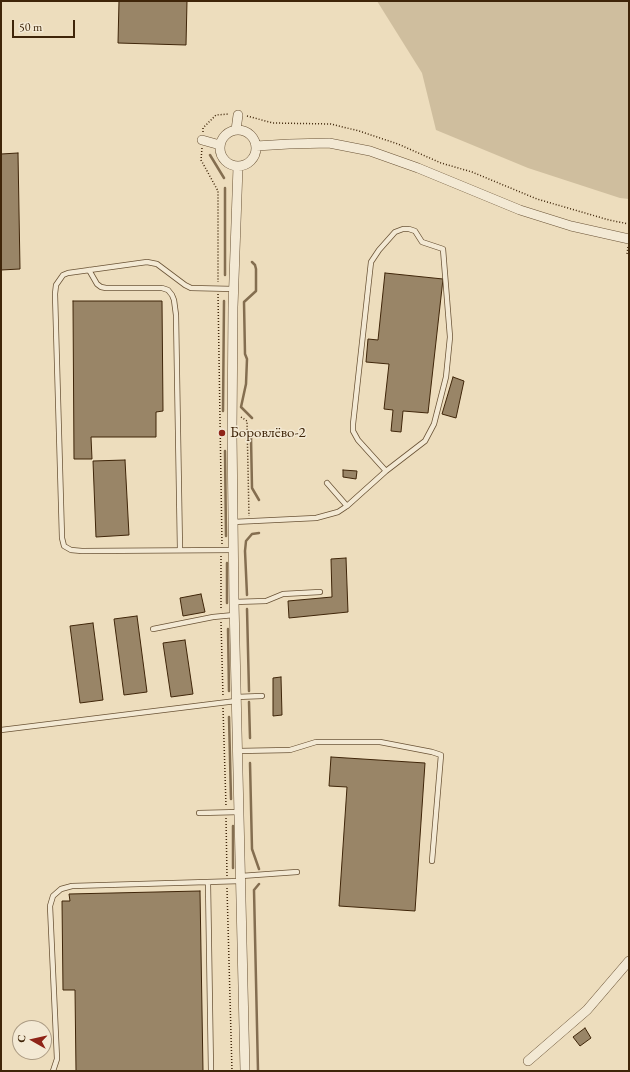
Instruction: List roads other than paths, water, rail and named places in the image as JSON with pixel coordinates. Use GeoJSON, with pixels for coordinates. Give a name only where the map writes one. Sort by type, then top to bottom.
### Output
{"type":"FeatureCollection","features":[{"type":"Feature","properties":{"kind":"street"},"geometry":{"type":"LineString","coordinates":[[236,130],[238,115]]}},
{"type":"Feature","properties":{"kind":"street"},"geometry":{"type":"LineString","coordinates":[[236,130],[248,133],[256,146],[255,154],[252,159],[248,163],[238,167],[226,163],[220,153],[220,145],[225,135],[236,130]]}},
{"type":"Feature","properties":{"kind":"street"},"geometry":{"type":"LineString","coordinates":[[202,140],[220,145]]}},
{"type":"Feature","properties":{"kind":"street"},"geometry":{"type":"LineString","coordinates":[[256,146],[329,143],[370,151],[407,163],[527,213],[629,241]]}},
{"type":"Feature","properties":{"kind":"street"},"geometry":{"type":"LineString","coordinates":[[238,167],[234,289],[232,434],[234,615],[240,812],[245,1071]]}},
{"type":"Feature","properties":{"kind":"street"},"geometry":{"type":"LineString","coordinates":[[528,1061],[587,1010],[629,961]]}},
{"type":"Feature","properties":{"kind":"lane"},"geometry":{"type":"LineString","coordinates":[[233,522],[316,518],[338,512],[347,506],[386,471],[425,441],[434,424],[447,371],[450,338],[443,249],[422,242],[415,231],[409,229],[403,229],[395,232],[379,250],[371,262],[353,424],[353,431],[358,440],[386,471]]}},
{"type":"Feature","properties":{"kind":"lane"},"geometry":{"type":"LineString","coordinates":[[234,289],[191,288],[185,286],[157,264],[147,262],[68,272],[63,275],[56,285],[54,294],[64,546],[71,550],[234,550]]}},
{"type":"Feature","properties":{"kind":"lane"},"geometry":{"type":"LineString","coordinates":[[89,270],[97,284],[101,287],[162,288],[168,290],[172,294],[174,300],[176,322],[180,550]]}},
{"type":"Feature","properties":{"kind":"lane"},"geometry":{"type":"LineString","coordinates":[[327,483],[347,506]]}},
{"type":"Feature","properties":{"kind":"lane"},"geometry":{"type":"LineString","coordinates":[[234,602],[266,601],[283,594],[320,592]]}},
{"type":"Feature","properties":{"kind":"lane"},"geometry":{"type":"LineString","coordinates":[[153,630],[221,616],[234,615]]}},
{"type":"Feature","properties":{"kind":"lane"},"geometry":{"type":"LineString","coordinates":[[1,730],[223,703],[236,699],[262,696]]}},
{"type":"Feature","properties":{"kind":"lane"},"geometry":{"type":"LineString","coordinates":[[238,751],[290,750],[316,742],[380,742],[441,755],[432,861]]}},
{"type":"Feature","properties":{"kind":"lane"},"geometry":{"type":"LineString","coordinates":[[199,813],[240,812]]}},
{"type":"Feature","properties":{"kind":"lane"},"geometry":{"type":"LineString","coordinates":[[53,1071],[57,1059],[50,906],[53,896],[61,889],[72,886],[227,882],[297,872]]}},
{"type":"Feature","properties":{"kind":"lane"},"geometry":{"type":"LineString","coordinates":[[208,883],[211,1071]]}},
{"type":"Feature","properties":{"kind":"waterway"},"geometry":{"type":"LineString","coordinates":[[210,155],[224,178]]}},
{"type":"Feature","properties":{"kind":"waterway"},"geometry":{"type":"LineString","coordinates":[[225,188],[225,275]]}},
{"type":"Feature","properties":{"kind":"waterway"},"geometry":{"type":"LineString","coordinates":[[252,262],[256,269],[256,291],[244,302],[245,354],[247,359],[246,384],[241,407],[252,418]]}},
{"type":"Feature","properties":{"kind":"waterway"},"geometry":{"type":"LineString","coordinates":[[223,411],[224,301]]}},
{"type":"Feature","properties":{"kind":"waterway"},"geometry":{"type":"LineString","coordinates":[[251,437],[252,488],[259,500]]}},
{"type":"Feature","properties":{"kind":"waterway"},"geometry":{"type":"LineString","coordinates":[[225,451],[226,536]]}},
{"type":"Feature","properties":{"kind":"waterway"},"geometry":{"type":"LineString","coordinates":[[247,595],[246,541],[252,534],[259,533]]}},
{"type":"Feature","properties":{"kind":"waterway"},"geometry":{"type":"LineString","coordinates":[[227,563],[227,603]]}},
{"type":"Feature","properties":{"kind":"waterway"},"geometry":{"type":"LineString","coordinates":[[247,609],[249,691]]}},
{"type":"Feature","properties":{"kind":"waterway"},"geometry":{"type":"LineString","coordinates":[[228,629],[229,691]]}},
{"type":"Feature","properties":{"kind":"waterway"},"geometry":{"type":"LineString","coordinates":[[249,702],[250,738]]}},
{"type":"Feature","properties":{"kind":"waterway"},"geometry":{"type":"LineString","coordinates":[[229,717],[231,799]]}},
{"type":"Feature","properties":{"kind":"waterway"},"geometry":{"type":"LineString","coordinates":[[250,763],[252,849],[259,869]]}},
{"type":"Feature","properties":{"kind":"waterway"},"geometry":{"type":"LineString","coordinates":[[233,826],[233,868]]}},
{"type":"Feature","properties":{"kind":"waterway"},"geometry":{"type":"LineString","coordinates":[[258,1071],[254,890],[259,884]]}},
{"type":"Feature","properties":{"kind":"place","name":"Боровлёво-2"},"geometry":{"type":"Point","coordinates":[222,433]}}]}
